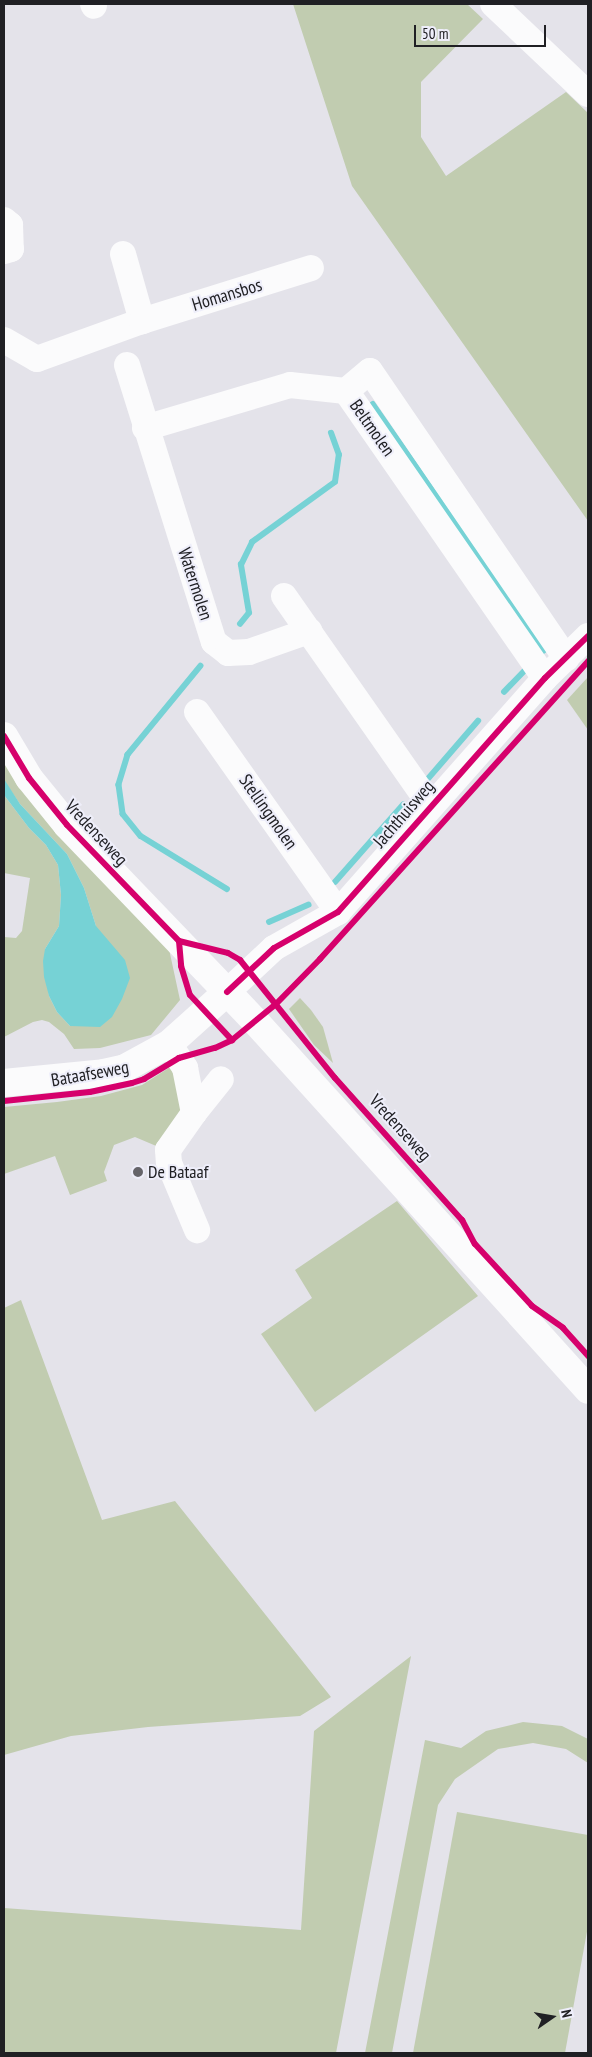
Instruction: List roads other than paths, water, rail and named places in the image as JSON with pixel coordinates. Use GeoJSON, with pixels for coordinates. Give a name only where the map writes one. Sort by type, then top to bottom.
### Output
{"type":"FeatureCollection","features":[{"type":"Feature","properties":{"kind":"main road","name":"Vredenseweg"},"geometry":{"type":"LineString","coordinates":[[4,736],[29,778],[66,825],[227,992],[588,1390]]}},
{"type":"Feature","properties":{"kind":"main road","name":"Bataafseweg"},"geometry":{"type":"LineString","coordinates":[[4,1082],[104,1073],[125,1068],[169,1044],[227,992]]}},
{"type":"Feature","properties":{"kind":"street"},"geometry":{"type":"LineString","coordinates":[[493,4],[588,94]]}},
{"type":"Feature","properties":{"kind":"street"},"geometry":{"type":"LineString","coordinates":[[4,220],[10,225],[11,248],[4,251]]}},
{"type":"Feature","properties":{"kind":"street"},"geometry":{"type":"LineString","coordinates":[[123,254],[142,321]]}},
{"type":"Feature","properties":{"kind":"street","name":"Homansbos"},"geometry":{"type":"LineString","coordinates":[[4,340],[37,359],[142,321],[311,268]]}},
{"type":"Feature","properties":{"kind":"street","name":"Watermolen"},"geometry":{"type":"LineString","coordinates":[[126,365],[214,642],[228,653],[249,652],[309,631]]}},
{"type":"Feature","properties":{"kind":"street","name":"Beltmolen"},"geometry":{"type":"LineString","coordinates":[[545,678],[346,391],[370,371],[566,658]]}},
{"type":"Feature","properties":{"kind":"street"},"geometry":{"type":"LineString","coordinates":[[145,428],[290,386],[346,391]]}},
{"type":"Feature","properties":{"kind":"street"},"geometry":{"type":"LineString","coordinates":[[284,596],[430,806]]}},
{"type":"Feature","properties":{"kind":"street","name":"Jachthuisweg"},"geometry":{"type":"LineString","coordinates":[[227,992],[274,948],[338,912],[545,678],[588,636]]}},
{"type":"Feature","properties":{"kind":"street","name":"Stellingmolen"},"geometry":{"type":"LineString","coordinates":[[197,712],[338,912]]}},
{"type":"Feature","properties":{"kind":"street"},"geometry":{"type":"LineString","coordinates":[[169,1044],[185,1068],[194,1113]]}},
{"type":"Feature","properties":{"kind":"street"},"geometry":{"type":"LineString","coordinates":[[196,1230],[169,1163],[168,1150],[221,1079]]}},
{"type":"Feature","properties":{"kind":"water"},"geometry":{"type":"Polygon","coordinates":[[[4,779],[20,804],[67,854],[84,888],[96,926],[125,960],[130,978],[122,999],[112,1017],[100,1027],[70,1026],[57,1012],[49,996],[44,977],[43,961],[45,949],[59,926],[61,895],[58,865],[46,845],[29,828],[4,795],[4,779]]]}},
{"type":"Feature","properties":{"kind":"waterway"},"geometry":{"type":"LineString","coordinates":[[373,404],[544,651]]}},
{"type":"Feature","properties":{"kind":"waterway"},"geometry":{"type":"LineString","coordinates":[[240,624],[249,613],[241,565],[252,542],[335,482],[339,455],[331,433]]}},
{"type":"Feature","properties":{"kind":"waterway"},"geometry":{"type":"LineString","coordinates":[[201,666],[128,755],[119,785],[123,814],[141,836],[227,889]]}},
{"type":"Feature","properties":{"kind":"waterway"},"geometry":{"type":"LineString","coordinates":[[504,692],[525,670]]}},
{"type":"Feature","properties":{"kind":"waterway"},"geometry":{"type":"LineString","coordinates":[[427,780],[478,721]]}},
{"type":"Feature","properties":{"kind":"waterway"},"geometry":{"type":"LineString","coordinates":[[335,882],[403,805]]}},
{"type":"Feature","properties":{"kind":"waterway"},"geometry":{"type":"LineString","coordinates":[[269,922],[308,905]]}},
{"type":"Feature","properties":{"kind":"place","name":"De Bataaf"},"geometry":{"type":"Point","coordinates":[138,1172]}}]}
